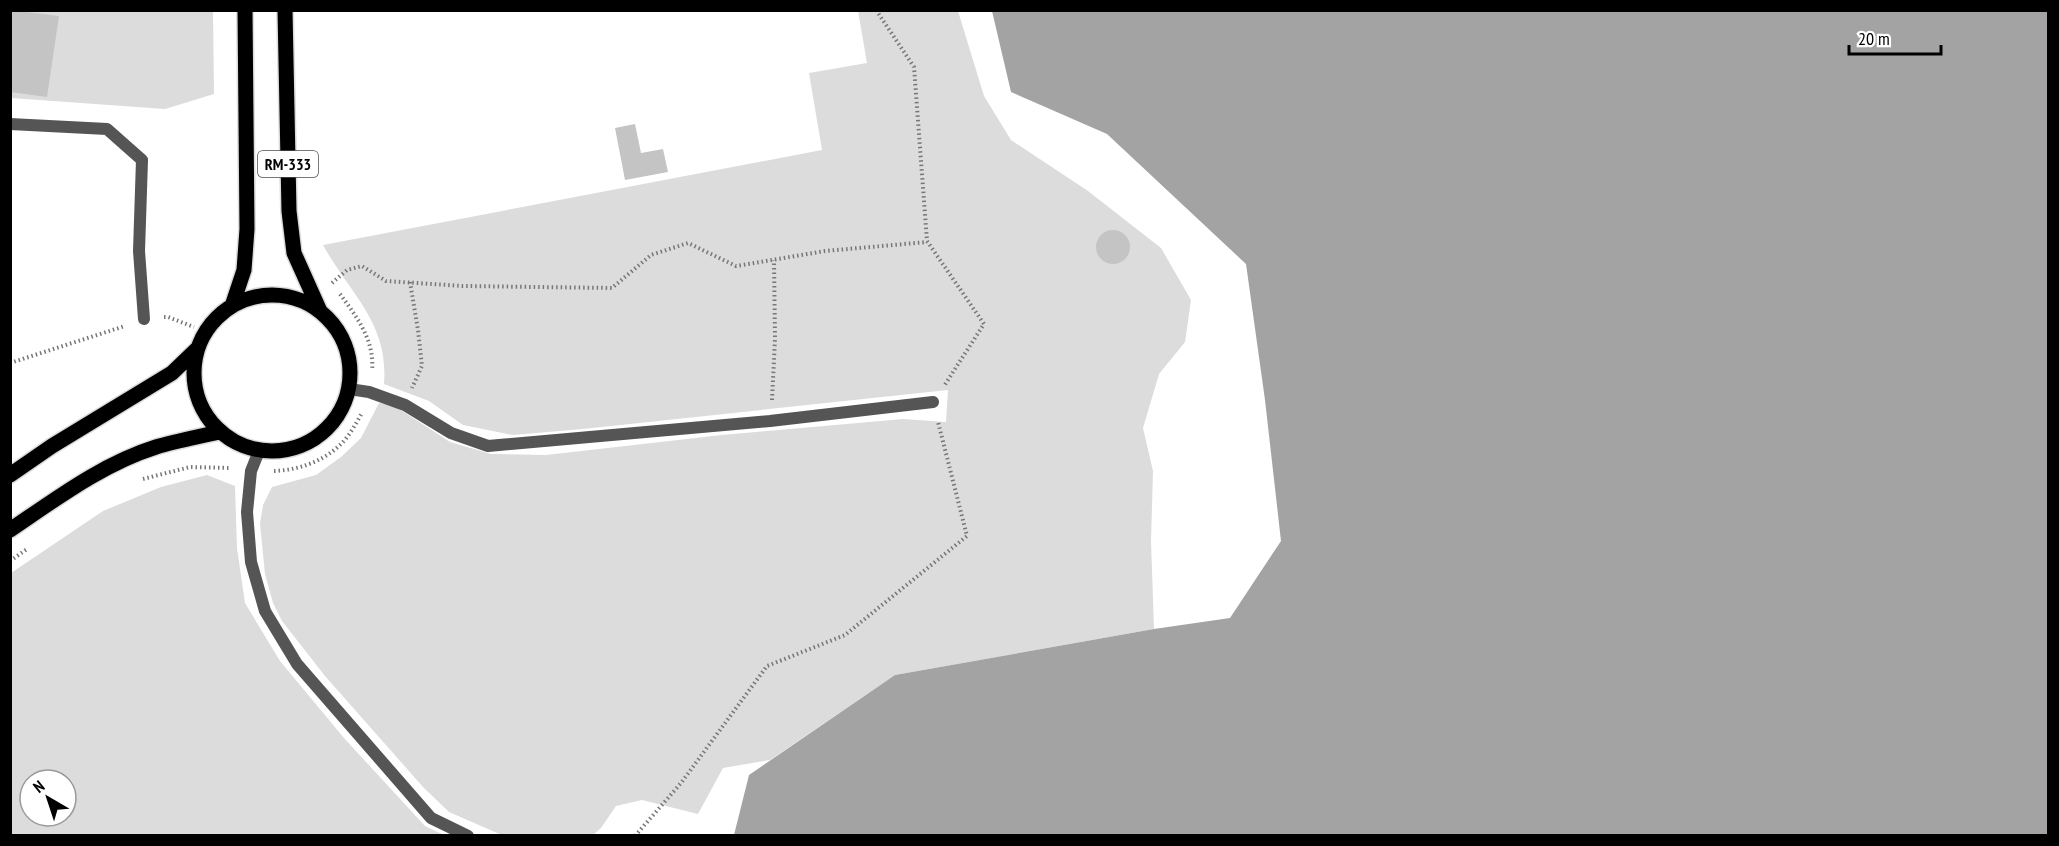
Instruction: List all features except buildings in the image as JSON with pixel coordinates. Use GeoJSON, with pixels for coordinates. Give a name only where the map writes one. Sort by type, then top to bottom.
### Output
{"type":"FeatureCollection","features":[{"type":"Feature","properties":{"kind":"main road","name":"RM-333"},"geometry":{"type":"LineString","coordinates":[[232,306],[244,270],[248,229],[246,10]]}},
{"type":"Feature","properties":{"kind":"main road","name":"RM-333"},"geometry":{"type":"LineString","coordinates":[[285,10],[289,211],[294,254],[320,311]]}},
{"type":"Feature","properties":{"kind":"main road","name":"RM-333"},"geometry":{"type":"LineString","coordinates":[[10,475],[52,446],[172,374],[197,349],[217,317],[232,306],[254,297],[277,295],[300,300],[320,311],[335,327],[346,346],[350,367],[349,388],[341,411],[326,430],[306,444],[283,451],[259,451],[237,444],[219,432],[205,414],[196,393],[194,371],[197,349]]}},
{"type":"Feature","properties":{"kind":"main road"},"geometry":{"type":"LineString","coordinates":[[10,530],[61,495],[115,464],[155,447],[219,432]]}},
{"type":"Feature","properties":{"kind":"street"},"geometry":{"type":"LineString","coordinates":[[10,124],[106,129],[142,160],[139,251],[144,320]]}},
{"type":"Feature","properties":{"kind":"street"},"geometry":{"type":"LineString","coordinates":[[349,388],[369,392],[405,405],[451,434],[488,446],[770,421],[933,402]]}},
{"type":"Feature","properties":{"kind":"street"},"geometry":{"type":"LineString","coordinates":[[259,451],[251,471],[247,512],[251,562],[265,611],[297,664],[431,818],[468,836]]}},
{"type":"Feature","properties":{"kind":"path"},"geometry":{"type":"LineString","coordinates":[[636,836],[681,783],[767,666],[845,635],[967,536],[933,402],[984,324],[927,242],[914,66],[876,10]]}},
{"type":"Feature","properties":{"kind":"path"},"geometry":{"type":"LineString","coordinates":[[320,311],[331,283],[347,270],[362,266],[386,281],[463,286],[612,288],[651,255],[688,243],[736,266],[825,251],[927,242]]}},
{"type":"Feature","properties":{"kind":"path"},"geometry":{"type":"LineString","coordinates":[[770,421],[775,339],[774,260]]}},
{"type":"Feature","properties":{"kind":"path"},"geometry":{"type":"LineString","coordinates":[[135,481],[190,467],[287,471],[317,462],[342,444],[364,411],[373,364],[366,332],[326,276]]}},
{"type":"Feature","properties":{"kind":"path"},"geometry":{"type":"LineString","coordinates":[[405,405],[422,366],[410,282]]}},
{"type":"Feature","properties":{"kind":"path"},"geometry":{"type":"LineString","coordinates":[[10,363],[144,320],[168,317],[206,332]]}},
{"type":"Feature","properties":{"kind":"path"},"geometry":{"type":"LineString","coordinates":[[10,561],[28,549]]}},
{"type":"Feature","properties":{"kind":"shaded area"},"geometry":{"type":"Polygon","coordinates":[[[10,11],[213,11],[214,94],[165,109],[11,98],[10,11]]]}},
{"type":"Feature","properties":{"kind":"shaded area"},"geometry":{"type":"Polygon","coordinates":[[[858,11],[958,11],[984,96],[1011,140],[1088,191],[1161,248],[1191,300],[1185,342],[1159,374],[1143,428],[1153,471],[1151,541],[1154,629],[895,675],[770,760],[723,768],[698,814],[642,800],[616,806],[601,828],[593,835],[504,836],[449,812],[423,787],[325,676],[282,621],[273,603],[265,574],[260,524],[263,505],[272,487],[316,475],[341,457],[361,438],[379,403],[393,405],[450,442],[491,454],[546,455],[722,435],[903,419],[946,422],[948,390],[513,435],[463,425],[429,401],[384,384],[384,363],[374,326],[323,245],[822,150],[809,73],[867,63],[858,11]]]}},
{"type":"Feature","properties":{"kind":"shaded area"},"geometry":{"type":"Polygon","coordinates":[[[992,11],[2048,11],[2048,835],[734,835],[749,775],[895,675],[1154,629],[1230,618],[1281,541],[1265,400],[1246,264],[1107,134],[1011,92],[992,11]]]}},
{"type":"Feature","properties":{"kind":"shaded area"},"geometry":{"type":"Polygon","coordinates":[[[207,475],[235,486],[237,548],[245,603],[280,661],[344,738],[425,826],[444,835],[11,835],[11,573],[103,511],[161,487],[207,475]]]}}]}
